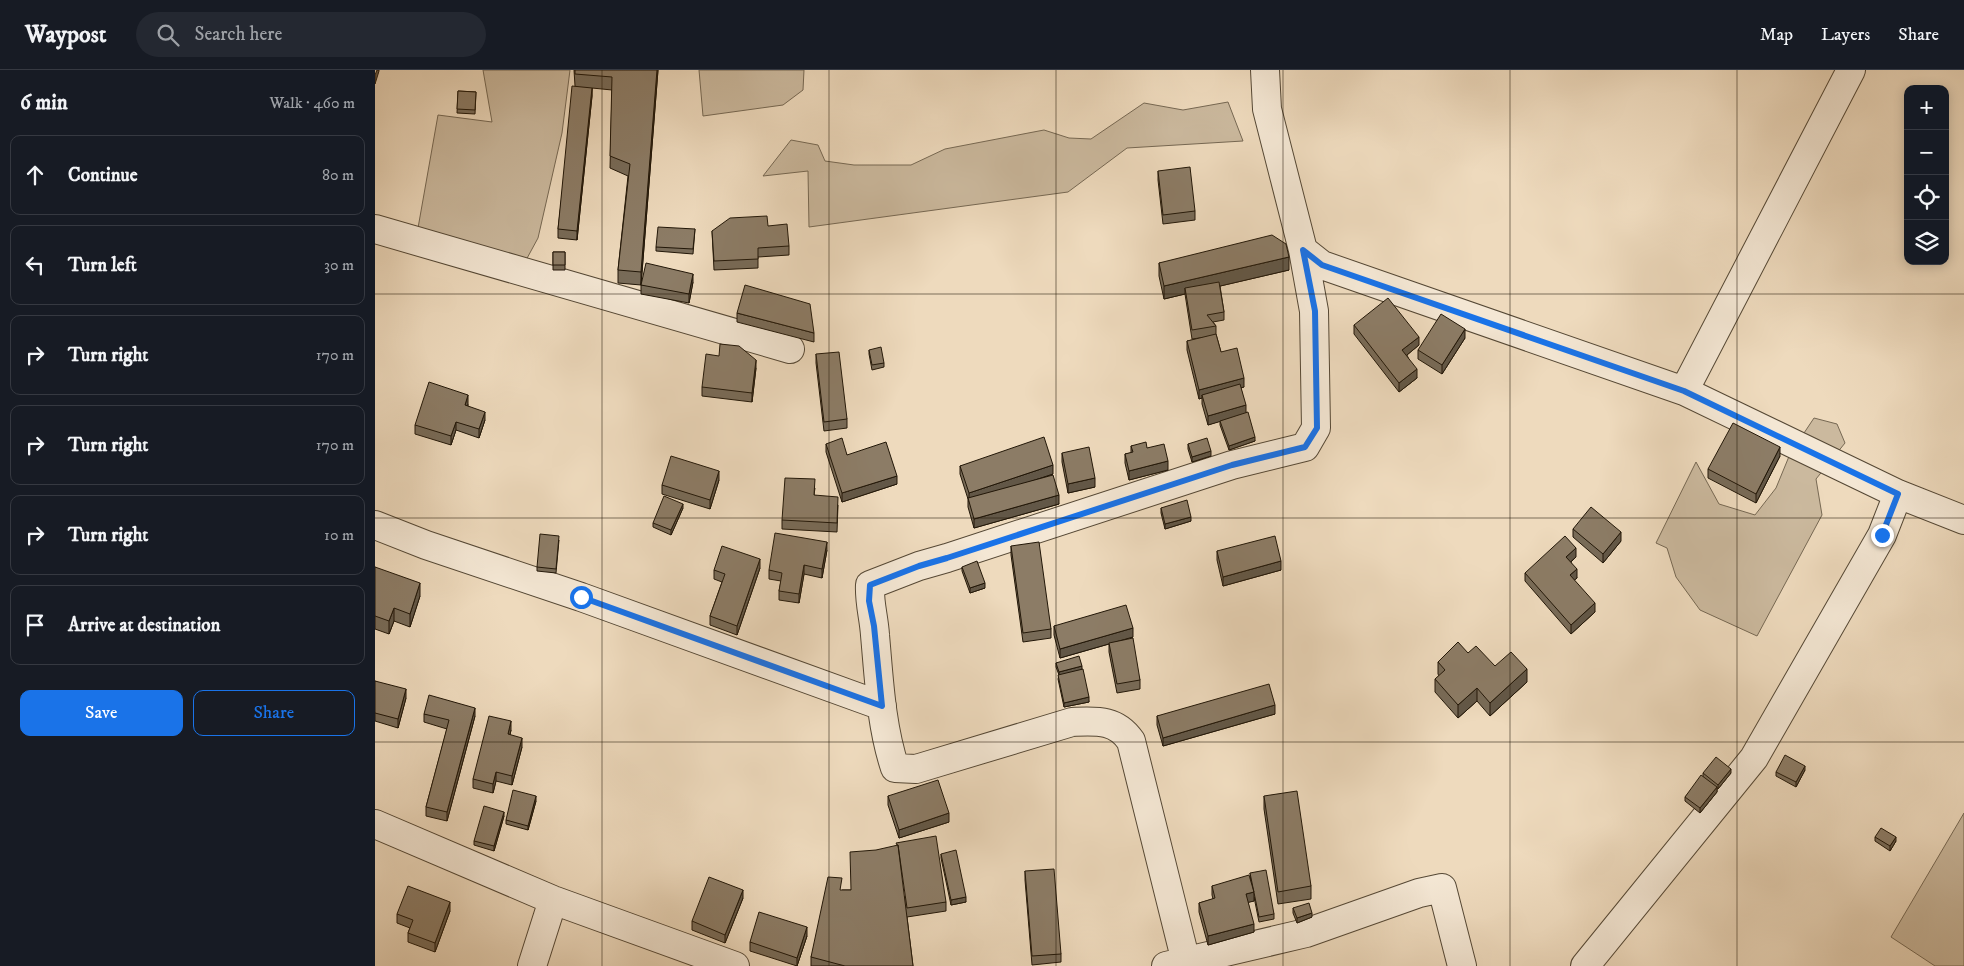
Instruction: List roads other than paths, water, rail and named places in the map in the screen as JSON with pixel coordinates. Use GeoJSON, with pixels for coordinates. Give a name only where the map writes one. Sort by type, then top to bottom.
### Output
{"type":"FeatureCollection","features":[{"type":"Feature","properties":{"kind":"street"},"geometry":{"type":"LineString","coordinates":[[1265,70],[1267,109],[1303,250],[1315,311],[1317,428],[1305,447],[1232,465],[919,566],[870,585],[869,601],[874,626],[882,706],[890,753],[895,768],[916,769],[1072,722],[1094,721],[1116,725],[1125,732],[1131,742],[1180,965],[1306,933],[1419,893],[1442,888],[1462,966]]}},
{"type":"Feature","properties":{"kind":"street"},"geometry":{"type":"LineString","coordinates":[[1684,391],[1851,70]]}},
{"type":"Feature","properties":{"kind":"street"},"geometry":{"type":"LineString","coordinates":[[375,229],[790,349]]}},
{"type":"Feature","properties":{"kind":"street"},"geometry":{"type":"LineString","coordinates":[[1303,250],[1322,265],[1684,391],[1898,494],[1964,520]]}},
{"type":"Feature","properties":{"kind":"street"},"geometry":{"type":"LineString","coordinates":[[1585,966],[1754,758],[1882,535],[1898,494]]}},
{"type":"Feature","properties":{"kind":"street"},"geometry":{"type":"LineString","coordinates":[[375,525],[426,545],[581,597],[882,706]]}},
{"type":"Feature","properties":{"kind":"street"},"geometry":{"type":"LineString","coordinates":[[375,824],[553,900],[735,966]]}},
{"type":"Feature","properties":{"kind":"street"},"geometry":{"type":"LineString","coordinates":[[532,966],[553,900]]}}]}
